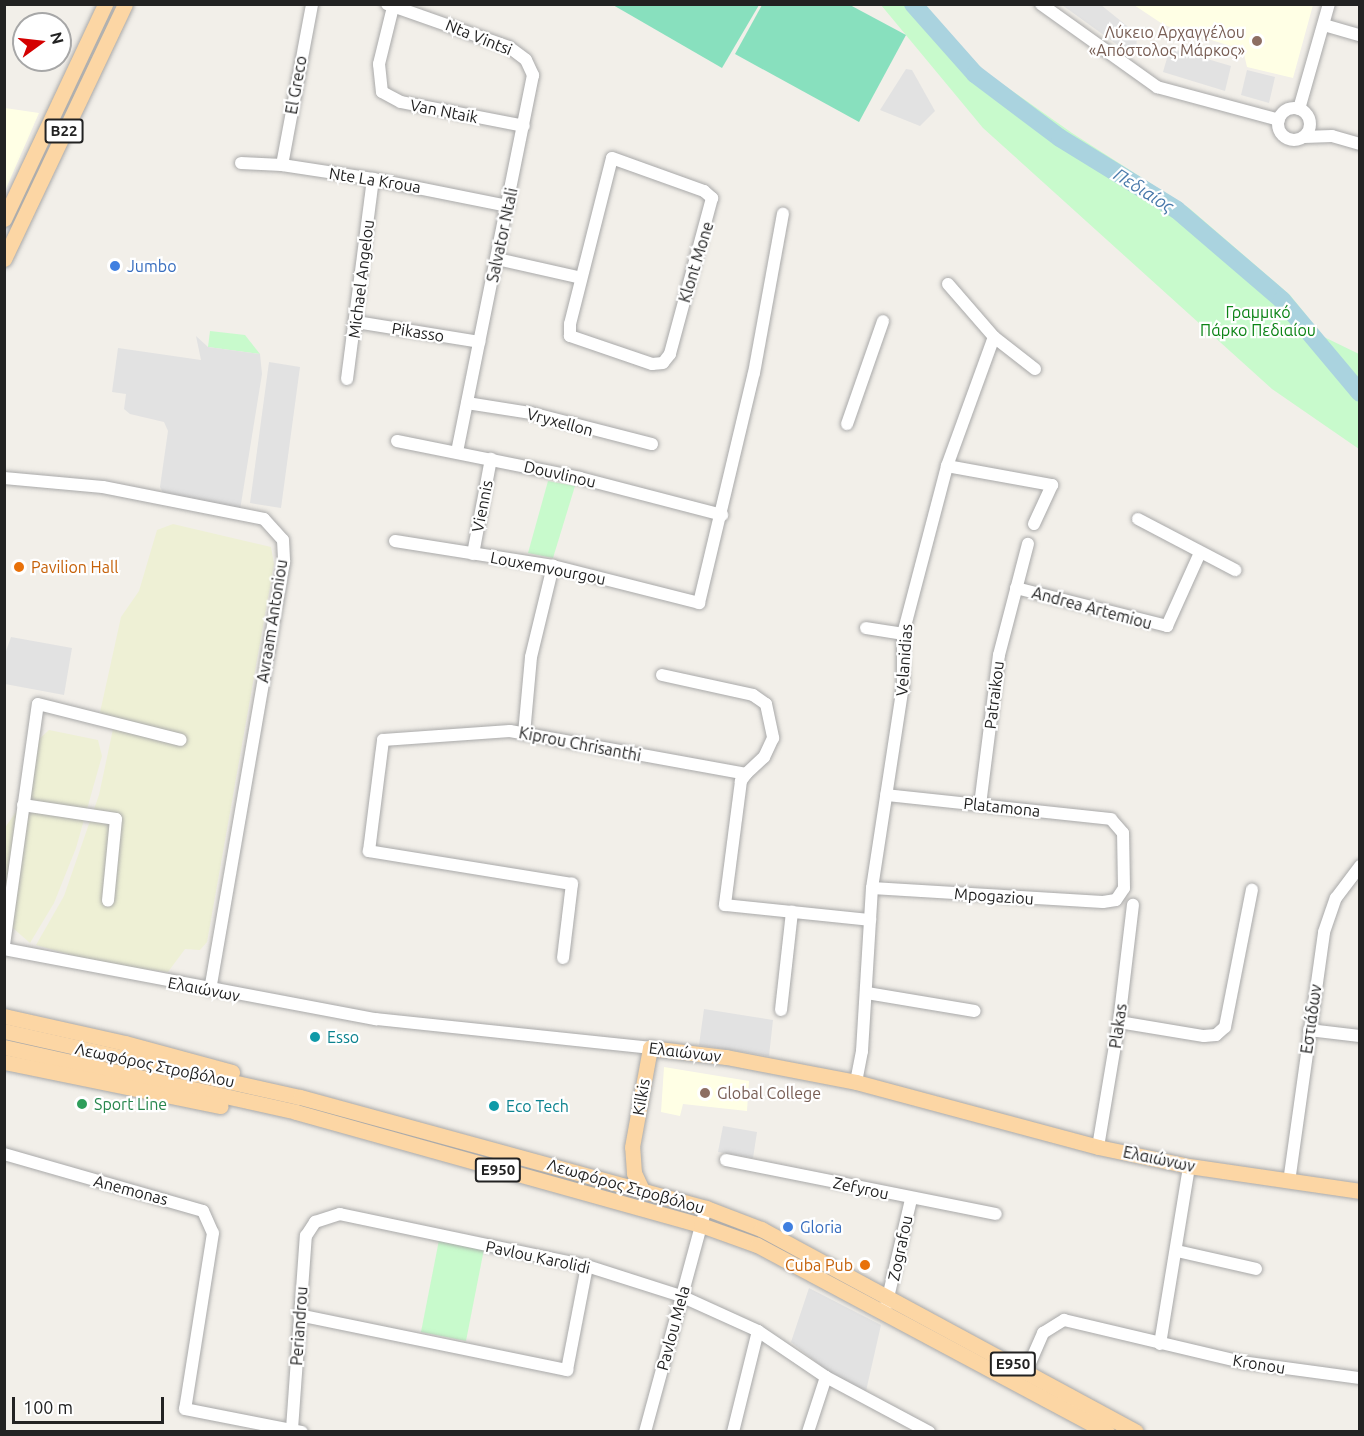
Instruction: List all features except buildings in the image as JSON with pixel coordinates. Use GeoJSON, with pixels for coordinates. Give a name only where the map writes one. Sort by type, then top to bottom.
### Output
{"type":"FeatureCollection","features":[{"type":"Feature","properties":{"kind":"main road","name":"B22"},"geometry":{"type":"LineString","coordinates":[[4,219],[105,4]]}},
{"type":"Feature","properties":{"kind":"main road","name":"B22"},"geometry":{"type":"LineString","coordinates":[[4,259],[124,4]]}},
{"type":"Feature","properties":{"kind":"main road","name":"E950"},"geometry":{"type":"LineString","coordinates":[[4,1016],[196,1062],[273,1084],[300,1097]]}},
{"type":"Feature","properties":{"kind":"main road","name":"Λεωφόρος Στροβόλου"},"geometry":{"type":"LineString","coordinates":[[4,1031],[300,1097],[706,1208],[761,1229],[1136,1431]]}},
{"type":"Feature","properties":{"kind":"main road","name":"Λεωφόρος Στροβόλου"},"geometry":{"type":"LineString","coordinates":[[4,1047],[296,1112],[701,1225],[757,1245],[1107,1431]]}},
{"type":"Feature","properties":{"kind":"main road","name":"Ελαιώνων"},"geometry":{"type":"LineString","coordinates":[[650,1048],[764,1064],[856,1082],[1098,1146],[1189,1167],[1359,1191]]}},
{"type":"Feature","properties":{"kind":"main road","name":"Kilkis"},"geometry":{"type":"LineString","coordinates":[[642,1190],[634,1173],[632,1147],[650,1048]]}},
{"type":"Feature","properties":{"kind":"main road","name":"E950"},"geometry":{"type":"LineString","coordinates":[[4,1062],[248,1111],[296,1112]]}},
{"type":"Feature","properties":{"kind":"main road","name":"Kilkis"},"geometry":{"type":"LineString","coordinates":[[604,1179],[623,1166],[632,1147]]}},
{"type":"Feature","properties":{"kind":"street","name":"El Greco"},"geometry":{"type":"LineString","coordinates":[[282,165],[312,4]]}},
{"type":"Feature","properties":{"kind":"street"},"geometry":{"type":"LineString","coordinates":[[1041,4],[1157,87],[1279,120]]}},
{"type":"Feature","properties":{"kind":"street"},"geometry":{"type":"LineString","coordinates":[[1299,109],[1329,4]]}},
{"type":"Feature","properties":{"kind":"street","name":"Nta Vintsi"},"geometry":{"type":"LineString","coordinates":[[390,6],[509,48],[531,68]]}},
{"type":"Feature","properties":{"kind":"street","name":"Van Ntaik"},"geometry":{"type":"LineString","coordinates":[[390,6],[379,64],[382,92],[401,102],[524,126]]}},
{"type":"Feature","properties":{"kind":"street"},"geometry":{"type":"LineString","coordinates":[[1324,25],[1359,35]]}},
{"type":"Feature","properties":{"kind":"street","name":"Salvator Ntali"},"geometry":{"type":"LineString","coordinates":[[457,452],[533,80],[531,68]]}},
{"type":"Feature","properties":{"kind":"street"},"geometry":{"type":"LineString","coordinates":[[1332,136],[1299,109],[1287,110],[1279,120],[1280,132],[1285,138],[1293,140],[1304,136],[1332,136],[1359,144]]}},
{"type":"Feature","properties":{"kind":"street"},"geometry":{"type":"LineString","coordinates":[[1304,136],[1309,119]]}},
{"type":"Feature","properties":{"kind":"street","name":"Klont Mone"},"geometry":{"type":"LineString","coordinates":[[612,158],[704,191],[712,198],[670,354],[663,363],[652,364],[570,336],[581,278],[612,158]]}},
{"type":"Feature","properties":{"kind":"street","name":"Nte La Kroua"},"geometry":{"type":"LineString","coordinates":[[241,164],[282,165],[373,179],[508,206]]}},
{"type":"Feature","properties":{"kind":"street","name":"Michael Angelou"},"geometry":{"type":"LineString","coordinates":[[347,379],[373,179]]}},
{"type":"Feature","properties":{"kind":"street"},"geometry":{"type":"LineString","coordinates":[[722,515],[783,214]]}},
{"type":"Feature","properties":{"kind":"street"},"geometry":{"type":"LineString","coordinates":[[497,259],[581,278]]}},
{"type":"Feature","properties":{"kind":"street"},"geometry":{"type":"LineString","coordinates":[[948,284],[994,338],[1035,369]]}},
{"type":"Feature","properties":{"kind":"street"},"geometry":{"type":"LineString","coordinates":[[847,424],[884,321]]}},
{"type":"Feature","properties":{"kind":"street","name":"Pikasso"},"geometry":{"type":"LineString","coordinates":[[356,322],[479,342]]}},
{"type":"Feature","properties":{"kind":"street","name":"Velanidias"},"geometry":{"type":"LineString","coordinates":[[856,1082],[867,993],[872,888],[903,686],[903,634],[947,466],[994,338]]}},
{"type":"Feature","properties":{"kind":"street","name":"Vryxellon"},"geometry":{"type":"LineString","coordinates":[[467,403],[531,413],[652,444]]}},
{"type":"Feature","properties":{"kind":"street","name":"Douvlinou"},"geometry":{"type":"LineString","coordinates":[[397,441],[491,459],[722,515]]}},
{"type":"Feature","properties":{"kind":"street","name":"Viennis"},"geometry":{"type":"LineString","coordinates":[[473,554],[491,459]]}},
{"type":"Feature","properties":{"kind":"street"},"geometry":{"type":"LineString","coordinates":[[947,466],[1052,485],[1034,524]]}},
{"type":"Feature","properties":{"kind":"street","name":"Avraam Antoniou"},"geometry":{"type":"LineString","coordinates":[[4,478],[103,487],[264,519],[283,540],[284,562],[210,990]]}},
{"type":"Feature","properties":{"kind":"street","name":"Louxemvourgou"},"geometry":{"type":"LineString","coordinates":[[395,541],[553,566],[699,603],[722,515]]}},
{"type":"Feature","properties":{"kind":"street"},"geometry":{"type":"LineString","coordinates":[[1138,519],[1235,570]]}},
{"type":"Feature","properties":{"kind":"street","name":"Patraikou"},"geometry":{"type":"LineString","coordinates":[[980,804],[999,655],[1028,544]]}},
{"type":"Feature","properties":{"kind":"street","name":"Andrea Artemiou"},"geometry":{"type":"LineString","coordinates":[[1016,588],[1167,626],[1200,553]]}},
{"type":"Feature","properties":{"kind":"street"},"geometry":{"type":"LineString","coordinates":[[524,734],[531,657],[553,566]]}},
{"type":"Feature","properties":{"kind":"street"},"geometry":{"type":"LineString","coordinates":[[866,628],[903,634]]}},
{"type":"Feature","properties":{"kind":"street"},"geometry":{"type":"LineString","coordinates":[[662,675],[753,695],[766,704],[773,738],[764,758],[741,781],[725,905],[870,920]]}},
{"type":"Feature","properties":{"kind":"street"},"geometry":{"type":"LineString","coordinates":[[4,947],[22,805],[38,704],[182,740]]}},
{"type":"Feature","properties":{"kind":"street","name":"Kiprou Chrisanthi"},"geometry":{"type":"LineString","coordinates":[[563,958],[572,884],[369,851],[383,740],[510,731],[746,774]]}},
{"type":"Feature","properties":{"kind":"street","name":"Platamona"},"geometry":{"type":"LineString","coordinates":[[886,795],[980,804],[1116,822],[1123,833],[1124,854],[1124,888],[1116,900]]}},
{"type":"Feature","properties":{"kind":"street"},"geometry":{"type":"LineString","coordinates":[[22,805],[116,819],[108,901]]}},
{"type":"Feature","properties":{"kind":"street","name":"Εστιάδων"},"geometry":{"type":"LineString","coordinates":[[1289,1182],[1324,932],[1336,898],[1359,866]]}},
{"type":"Feature","properties":{"kind":"street","name":"Mpogaziou"},"geometry":{"type":"LineString","coordinates":[[872,888],[1116,900]]}},
{"type":"Feature","properties":{"kind":"street"},"geometry":{"type":"LineString","coordinates":[[1119,1022],[1204,1036],[1216,1035],[1225,1027],[1252,890]]}},
{"type":"Feature","properties":{"kind":"street","name":"Plakas"},"geometry":{"type":"LineString","coordinates":[[1098,1146],[1119,1022],[1133,905]]}},
{"type":"Feature","properties":{"kind":"street"},"geometry":{"type":"LineString","coordinates":[[781,1010],[792,912]]}},
{"type":"Feature","properties":{"kind":"street","name":"Ελαιώνων"},"geometry":{"type":"LineString","coordinates":[[4,947],[210,990],[376,1019],[650,1048]]}},
{"type":"Feature","properties":{"kind":"street"},"geometry":{"type":"LineString","coordinates":[[867,993],[974,1011]]}},
{"type":"Feature","properties":{"kind":"street"},"geometry":{"type":"LineString","coordinates":[[1309,1030],[1359,1036]]}},
{"type":"Feature","properties":{"kind":"street","name":"Anemonas"},"geometry":{"type":"LineString","coordinates":[[4,1154],[203,1211],[213,1233],[210,1264],[185,1409]]}},
{"type":"Feature","properties":{"kind":"street","name":"Zefyrou"},"geometry":{"type":"LineString","coordinates":[[726,1160],[911,1199],[996,1214]]}},
{"type":"Feature","properties":{"kind":"street"},"geometry":{"type":"LineString","coordinates":[[1160,1344],[1189,1167]]}},
{"type":"Feature","properties":{"kind":"street","name":"Zografou"},"geometry":{"type":"LineString","coordinates":[[884,1313],[911,1199]]}},
{"type":"Feature","properties":{"kind":"street","name":"Pavlou Mela"},"geometry":{"type":"LineString","coordinates":[[645,1431],[706,1208]]}},
{"type":"Feature","properties":{"kind":"street","name":"Pavlou Karolidi"},"geometry":{"type":"LineString","coordinates":[[312,1224],[329,1215],[349,1215],[588,1266],[681,1296],[758,1331],[826,1377],[929,1431]]}},
{"type":"Feature","properties":{"kind":"street","name":"Periandrou"},"geometry":{"type":"LineString","coordinates":[[185,1409],[297,1430],[299,1315],[306,1236],[312,1224]]}},
{"type":"Feature","properties":{"kind":"street"},"geometry":{"type":"LineString","coordinates":[[1177,1251],[1256,1269]]}},
{"type":"Feature","properties":{"kind":"street"},"geometry":{"type":"LineString","coordinates":[[299,1315],[567,1370],[588,1266]]}},
{"type":"Feature","properties":{"kind":"street","name":"Kronou"},"geometry":{"type":"LineString","coordinates":[[1026,1372],[1043,1333],[1064,1320],[1241,1362],[1359,1378]]}},
{"type":"Feature","properties":{"kind":"street"},"geometry":{"type":"LineString","coordinates":[[733,1431],[758,1331]]}},
{"type":"Feature","properties":{"kind":"street"},"geometry":{"type":"LineString","coordinates":[[808,1431],[826,1377]]}},
{"type":"Feature","properties":{"kind":"shaded area"},"geometry":{"type":"Polygon","coordinates":[[[1062,5],[1101,5],[1137,34],[1136,51],[1130,54],[1062,5]]]}},
{"type":"Feature","properties":{"kind":"shaded area","name":"Λύκειο Αρχαγγέλου «Απόστολος Μάρκος»"},"geometry":{"type":"Polygon","coordinates":[[[1134,5],[1313,5],[1293,78],[1247,67],[1243,50],[1164,25],[1134,5]]]}},
{"type":"Feature","properties":{"kind":"shaded area"},"geometry":{"type":"Polygon","coordinates":[[[1170,48],[1231,66],[1225,91],[1163,72],[1170,48]]]}},
{"type":"Feature","properties":{"kind":"shaded area"},"geometry":{"type":"Polygon","coordinates":[[[906,69],[912,70],[935,111],[920,126],[880,110],[906,69]]]}},
{"type":"Feature","properties":{"kind":"shaded area"},"geometry":{"type":"Polygon","coordinates":[[[1247,70],[1275,77],[1269,103],[1241,95],[1247,70]]]}},
{"type":"Feature","properties":{"kind":"shaded area"},"geometry":{"type":"Polygon","coordinates":[[[4,108],[39,113],[5,191],[4,108]]]}},
{"type":"Feature","properties":{"kind":"shaded area"},"geometry":{"type":"Polygon","coordinates":[[[196,336],[208,347],[260,354],[262,374],[240,510],[165,497],[160,487],[168,431],[164,422],[130,414],[124,409],[126,394],[112,392],[118,348],[201,360],[196,336]]]}},
{"type":"Feature","properties":{"kind":"shaded area"},"geometry":{"type":"Polygon","coordinates":[[[269,362],[300,367],[281,508],[250,503],[269,362]]]}},
{"type":"Feature","properties":{"kind":"shaded area"},"geometry":{"type":"Polygon","coordinates":[[[173,524],[271,547],[274,564],[207,942],[200,950],[185,949],[168,972],[99,963],[36,945],[64,896],[99,795],[113,729],[99,717],[121,617],[139,591],[157,530],[173,524]]]}},
{"type":"Feature","properties":{"kind":"shaded area"},"geometry":{"type":"Polygon","coordinates":[[[11,637],[72,648],[64,695],[5,684],[5,654],[11,637]]]}},
{"type":"Feature","properties":{"kind":"shaded area"},"geometry":{"type":"Polygon","coordinates":[[[49,730],[98,740],[102,756],[76,848],[54,903],[30,943],[5,921],[4,829],[25,799],[38,740],[49,730]]]}},
{"type":"Feature","properties":{"kind":"shaded area"},"geometry":{"type":"Polygon","coordinates":[[[704,1009],[773,1020],[769,1056],[699,1045],[704,1009]]]}},
{"type":"Feature","properties":{"kind":"shaded area","name":"Global College"},"geometry":{"type":"Polygon","coordinates":[[[664,1067],[749,1081],[747,1111],[683,1104],[680,1116],[661,1112],[664,1067]]]}},
{"type":"Feature","properties":{"kind":"shaded area"},"geometry":{"type":"Polygon","coordinates":[[[723,1126],[757,1132],[753,1158],[718,1152],[723,1126]]]}},
{"type":"Feature","properties":{"kind":"shaded area"},"geometry":{"type":"Polygon","coordinates":[[[809,1288],[881,1325],[866,1391],[835,1377],[791,1342],[809,1288]]]}},
{"type":"Feature","properties":{"kind":"green space"},"geometry":{"type":"Polygon","coordinates":[[[613,5],[759,5],[722,68],[613,5]]]}},
{"type":"Feature","properties":{"kind":"green space"},"geometry":{"type":"Polygon","coordinates":[[[762,5],[850,5],[906,35],[859,122],[735,54],[762,5]]]}},
{"type":"Feature","properties":{"kind":"green space","name":"Γραμμικό Πάρκο Πεδιαίου"},"geometry":{"type":"Polygon","coordinates":[[[881,5],[924,5],[984,71],[1072,133],[1189,208],[1290,295],[1324,337],[1359,354],[1359,449],[1272,389],[983,128],[881,5]]]}},
{"type":"Feature","properties":{"kind":"green space"},"geometry":{"type":"Polygon","coordinates":[[[210,331],[245,335],[260,354],[208,347],[210,331]]]}},
{"type":"Feature","properties":{"kind":"green space"},"geometry":{"type":"Polygon","coordinates":[[[548,481],[575,486],[553,558],[528,553],[548,481]]]}},
{"type":"Feature","properties":{"kind":"green space"},"geometry":{"type":"Polygon","coordinates":[[[439,1240],[484,1249],[466,1341],[421,1332],[439,1240]]]}},
{"type":"Feature","properties":{"kind":"waterway","name":"Πεδιαίος"},"geometry":{"type":"LineString","coordinates":[[913,4],[975,74],[1060,138],[1177,210],[1282,300],[1360,393]]}},
{"type":"Feature","properties":{"kind":"place","name":"Λύκειο Αρχαγγέλου «Απόστολος Μάρκος»"},"geometry":{"type":"Point","coordinates":[1257,41]}},
{"type":"Feature","properties":{"kind":"place","name":"Jumbo"},"geometry":{"type":"Point","coordinates":[115,266]}},
{"type":"Feature","properties":{"kind":"place","name":"Pavilion Hall"},"geometry":{"type":"Point","coordinates":[19,567]}},
{"type":"Feature","properties":{"kind":"place","name":"Esso"},"geometry":{"type":"Point","coordinates":[315,1037]}},
{"type":"Feature","properties":{"kind":"place","name":"Global College"},"geometry":{"type":"Point","coordinates":[705,1093]}},
{"type":"Feature","properties":{"kind":"place","name":"Sport Line"},"geometry":{"type":"Point","coordinates":[82,1104]}},
{"type":"Feature","properties":{"kind":"place","name":"Eco Tech"},"geometry":{"type":"Point","coordinates":[494,1106]}},
{"type":"Feature","properties":{"kind":"place","name":"Gloria"},"geometry":{"type":"Point","coordinates":[788,1227]}},
{"type":"Feature","properties":{"kind":"place","name":"Cuba Pub"},"geometry":{"type":"Point","coordinates":[865,1265]}}]}
